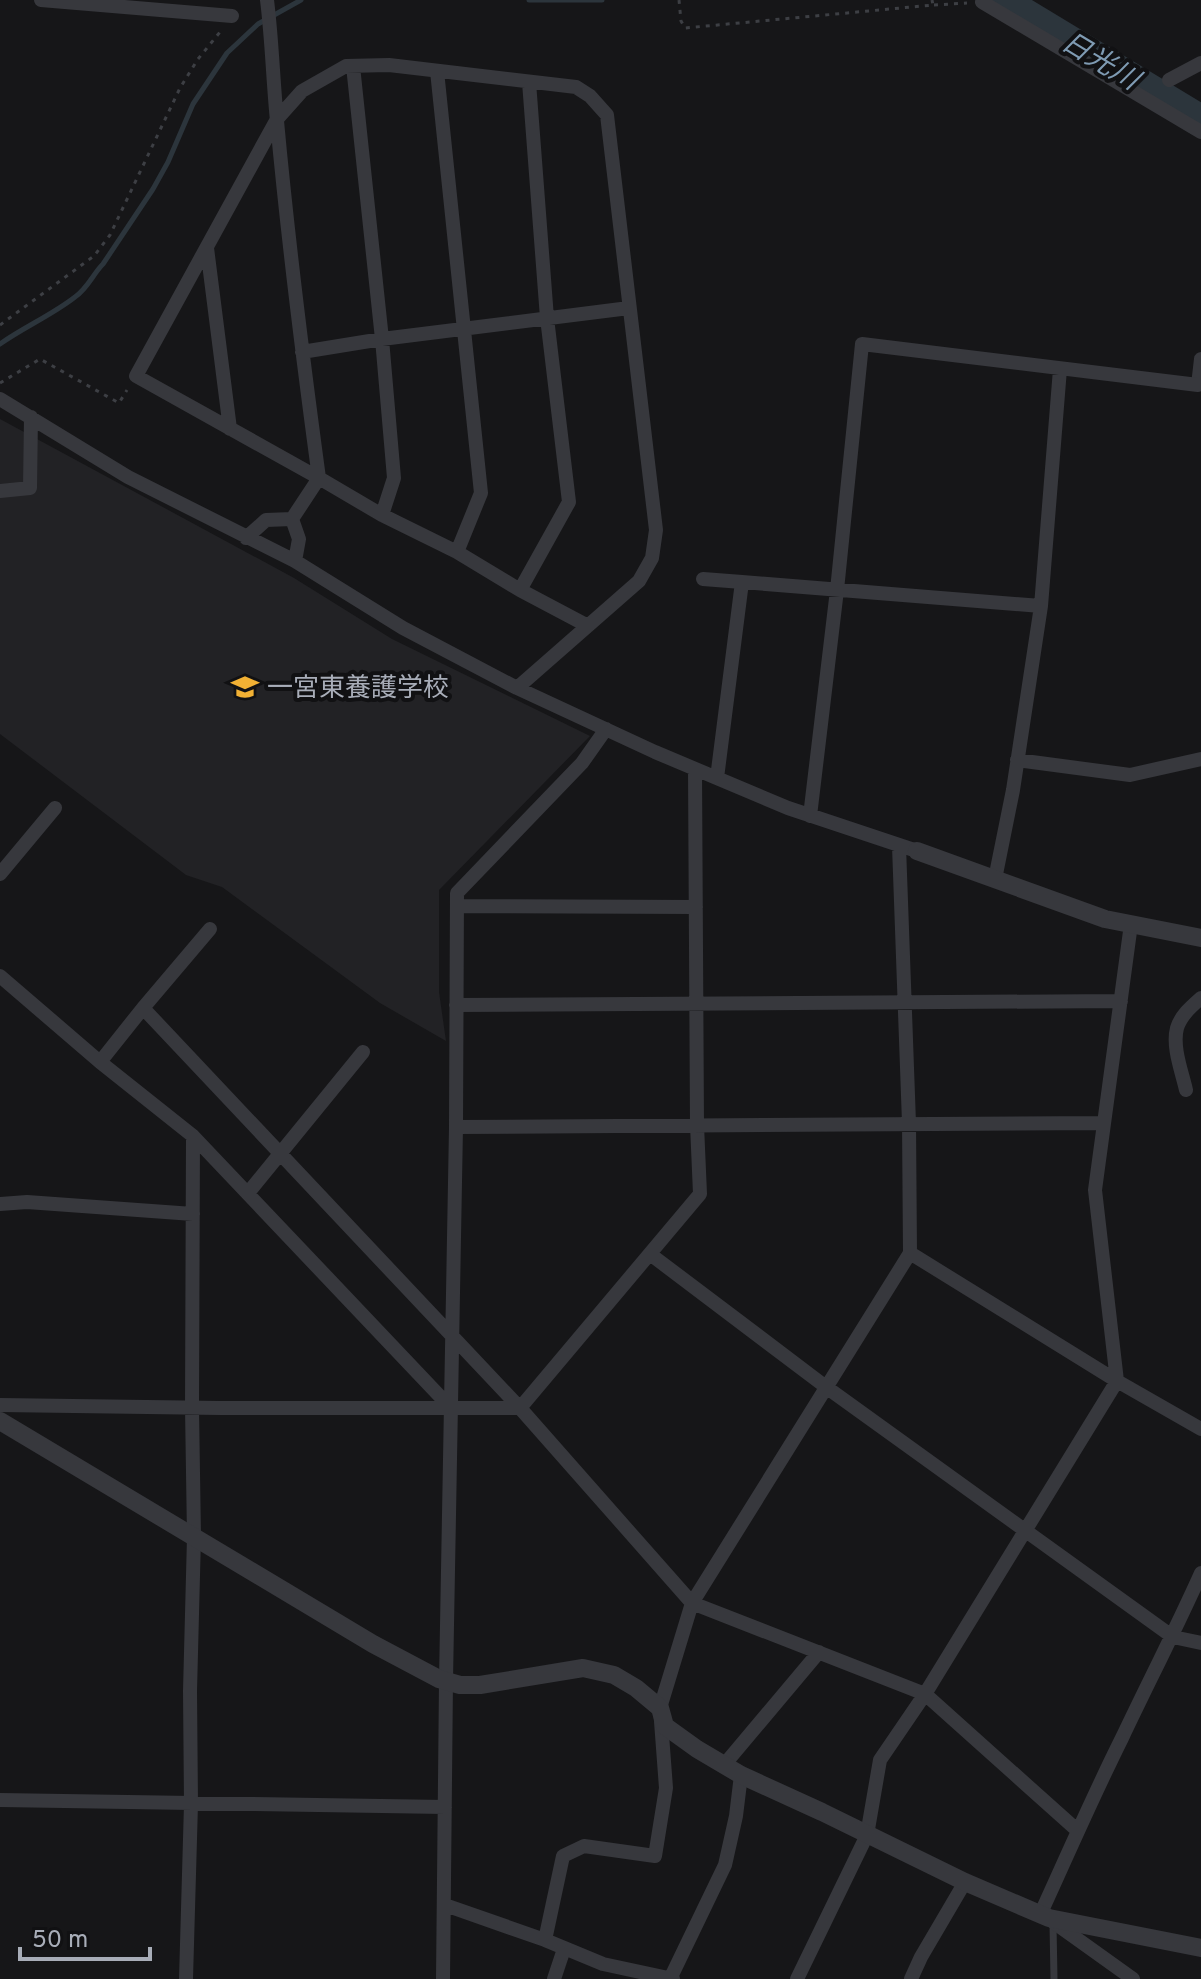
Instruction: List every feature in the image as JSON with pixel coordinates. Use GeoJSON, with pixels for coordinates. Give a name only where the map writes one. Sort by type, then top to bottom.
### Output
{"type":"FeatureCollection","features":[{"type":"Feature","properties":{"kind":"street"},"geometry":{"type":"LineString","coordinates":[[41,0],[232,16]]}},
{"type":"Feature","properties":{"kind":"street"},"geometry":{"type":"LineString","coordinates":[[267,2],[302,352],[319,478],[292,519]]}},
{"type":"Feature","properties":{"kind":"street"},"geometry":{"type":"LineString","coordinates":[[982,2],[1201,132]]}},
{"type":"Feature","properties":{"kind":"street"},"geometry":{"type":"LineString","coordinates":[[1169,80],[1201,63]]}},
{"type":"Feature","properties":{"kind":"street"},"geometry":{"type":"LineString","coordinates":[[517,688],[588,626],[639,581],[652,558],[656,530],[607,115],[590,96],[576,87],[389,65],[346,66],[302,91],[277,119],[136,376],[382,515],[457,552],[588,626]]}},
{"type":"Feature","properties":{"kind":"street"},"geometry":{"type":"LineString","coordinates":[[353,66],[394,478],[382,515]]}},
{"type":"Feature","properties":{"kind":"street"},"geometry":{"type":"LineString","coordinates":[[437,71],[481,493],[457,552]]}},
{"type":"Feature","properties":{"kind":"street"},"geometry":{"type":"LineString","coordinates":[[520,590],[569,502],[547,318],[529,82]]}},
{"type":"Feature","properties":{"kind":"street"},"geometry":{"type":"LineString","coordinates":[[207,248],[230,429]]}},
{"type":"Feature","properties":{"kind":"street"},"geometry":{"type":"LineString","coordinates":[[302,352],[629,308]]}},
{"type":"Feature","properties":{"kind":"street"},"geometry":{"type":"LineString","coordinates":[[810,816],[862,344],[1198,385],[1201,359]]}},
{"type":"Feature","properties":{"kind":"street"},"geometry":{"type":"LineString","coordinates":[[995,879],[1013,790],[1041,606],[1060,369]]}},
{"type":"Feature","properties":{"kind":"street"},"geometry":{"type":"LineString","coordinates":[[0,399],[128,477],[295,561],[403,628],[517,688],[695,769],[810,816],[1105,919],[1201,938]]}},
{"type":"Feature","properties":{"kind":"street"},"geometry":{"type":"LineString","coordinates":[[0,491],[30,488],[31,417]]}},
{"type":"Feature","properties":{"kind":"street"},"geometry":{"type":"LineString","coordinates":[[246,538],[266,520],[292,519]]}},
{"type":"Feature","properties":{"kind":"street"},"geometry":{"type":"LineString","coordinates":[[292,519],[299,539],[295,561]]}},
{"type":"Feature","properties":{"kind":"street"},"geometry":{"type":"LineString","coordinates":[[703,579],[1041,606]]}},
{"type":"Feature","properties":{"kind":"street"},"geometry":{"type":"LineString","coordinates":[[717,778],[742,582]]}},
{"type":"Feature","properties":{"kind":"street"},"geometry":{"type":"LineString","coordinates":[[443,1979],[457,893],[582,763],[606,729]]}},
{"type":"Feature","properties":{"kind":"street"},"geometry":{"type":"LineString","coordinates":[[1017,760],[1130,775],[1201,759]]}},
{"type":"Feature","properties":{"kind":"street"},"geometry":{"type":"LineString","coordinates":[[0,1405],[520,1408],[700,1194],[695,769]]}},
{"type":"Feature","properties":{"kind":"street"},"geometry":{"type":"LineString","coordinates":[[0,874],[55,808]]}},
{"type":"Feature","properties":{"kind":"street"},"geometry":{"type":"LineString","coordinates":[[545,1940],[563,1856],[584,1846],[655,1856],[666,1788],[660,1708],[692,1603],[910,1253],[906,1004],[908,849]]}},
{"type":"Feature","properties":{"kind":"street"},"geometry":{"type":"LineString","coordinates":[[458,906],[696,907]]}},
{"type":"Feature","properties":{"kind":"street"},"geometry":{"type":"LineString","coordinates":[[797,1979],[867,1835],[880,1760],[925,1694],[1117,1381],[1095,1190],[1131,924]]}},
{"type":"Feature","properties":{"kind":"street"},"geometry":{"type":"LineString","coordinates":[[100,1062],[210,929]]}},
{"type":"Feature","properties":{"kind":"street"},"geometry":{"type":"LineString","coordinates":[[0,976],[193,1136],[451,1408]]}},
{"type":"Feature","properties":{"kind":"street"},"geometry":{"type":"LineString","coordinates":[[1186,1090],[1176,1045],[1177,1027],[1186,1012],[1201,998]]}},
{"type":"Feature","properties":{"kind":"street"},"geometry":{"type":"LineString","coordinates":[[456,1005],[1121,1001]]}},
{"type":"Feature","properties":{"kind":"street"},"geometry":{"type":"LineString","coordinates":[[143,1008],[520,1408],[692,1603],[925,1694],[1078,1831]]}},
{"type":"Feature","properties":{"kind":"street"},"geometry":{"type":"LineString","coordinates":[[248,1193],[363,1052]]}},
{"type":"Feature","properties":{"kind":"street"},"geometry":{"type":"LineString","coordinates":[[456,1127],[1104,1123]]}},
{"type":"Feature","properties":{"kind":"street"},"geometry":{"type":"LineString","coordinates":[[186,1979],[194,1537],[193,1136]]}},
{"type":"Feature","properties":{"kind":"street"},"geometry":{"type":"LineString","coordinates":[[0,1204],[27,1202],[193,1214]]}},
{"type":"Feature","properties":{"kind":"street"},"geometry":{"type":"LineString","coordinates":[[910,1253],[1201,1429]]}},
{"type":"Feature","properties":{"kind":"street"},"geometry":{"type":"LineString","coordinates":[[650,1254],[826,1387],[1173,1637],[1201,1643]]}},
{"type":"Feature","properties":{"kind":"street"},"geometry":{"type":"LineString","coordinates":[[0,1421],[373,1644],[446,1681],[480,1685],[583,1668],[614,1675],[660,1708],[665,1726],[741,1775],[1047,1918],[1133,1979]]}},
{"type":"Feature","properties":{"kind":"street"},"geometry":{"type":"LineString","coordinates":[[1047,1918],[1078,1831],[1201,1573]]}},
{"type":"Feature","properties":{"kind":"street"},"geometry":{"type":"LineString","coordinates":[[724,1765],[819,1652]]}},
{"type":"Feature","properties":{"kind":"street"},"geometry":{"type":"LineString","coordinates":[[445,1905],[603,1964],[671,1979],[725,1865],[741,1775]]}},
{"type":"Feature","properties":{"kind":"street"},"geometry":{"type":"LineString","coordinates":[[0,1800],[445,1807]]}},
{"type":"Feature","properties":{"kind":"street"},"geometry":{"type":"LineString","coordinates":[[911,1979],[965,1882]]}},
{"type":"Feature","properties":{"kind":"street"},"geometry":{"type":"LineString","coordinates":[[1047,1918],[1201,1948]]}},
{"type":"Feature","properties":{"kind":"street"},"geometry":{"type":"LineString","coordinates":[[554,1979],[564,1949]]}},
{"type":"Feature","properties":{"kind":"lane"},"geometry":{"type":"LineString","coordinates":[[1047,1918],[1054,1979]]}},
{"type":"Feature","properties":{"kind":"path"},"geometry":{"type":"LineString","coordinates":[[679,0],[681,21],[685,28],[933,2],[982,2]]}},
{"type":"Feature","properties":{"kind":"path"},"geometry":{"type":"LineString","coordinates":[[0,325],[94,256],[110,235],[180,88],[232,16]]}},
{"type":"Feature","properties":{"kind":"path"},"geometry":{"type":"LineString","coordinates":[[0,383],[40,359],[119,403],[136,376]]}},
{"type":"Feature","properties":{"kind":"shaded area","name":"一宮東養護学校"},"geometry":{"type":"Polygon","coordinates":[[[0,419],[294,578],[392,639],[590,736],[439,890],[439,992],[446,1041],[380,1003],[222,887],[186,875],[0,734],[0,419]]]}},
{"type":"Feature","properties":{"kind":"waterway"},"geometry":{"type":"LineString","coordinates":[[0,344],[57,310],[83,289],[153,189],[193,104],[227,53],[258,24],[301,0]]}},
{"type":"Feature","properties":{"kind":"waterway"},"geometry":{"type":"LineString","coordinates":[[529,0],[602,0]]}},
{"type":"Feature","properties":{"kind":"waterway","name":"日光川"},"geometry":{"type":"LineString","coordinates":[[1001,0],[1201,121]]}},
{"type":"Feature","properties":{"kind":"place","name":"一宮東養護学校"},"geometry":{"type":"Point","coordinates":[245,687]}}]}
